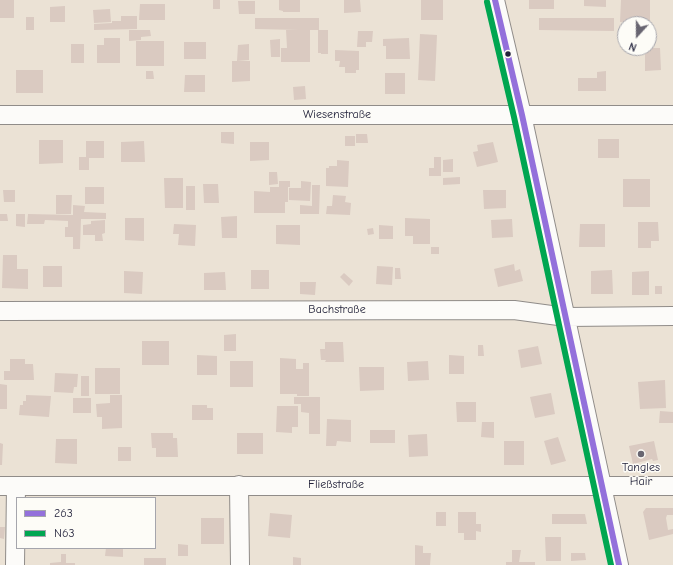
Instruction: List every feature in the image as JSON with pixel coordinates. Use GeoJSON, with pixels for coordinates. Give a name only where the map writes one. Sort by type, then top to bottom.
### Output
{"type":"FeatureCollection","features":[{"type":"Feature","properties":{"kind":"street"},"geometry":{"type":"LineString","coordinates":[[495,0],[522,115],[619,565]]}},
{"type":"Feature","properties":{"kind":"street","name":"Wiesenstraße"},"geometry":{"type":"LineString","coordinates":[[0,115],[673,115]]}},
{"type":"Feature","properties":{"kind":"street","name":"Bachstraße"},"geometry":{"type":"LineString","coordinates":[[0,311],[514,310],[566,317],[673,316]]}},
{"type":"Feature","properties":{"kind":"street"},"geometry":{"type":"LineString","coordinates":[[239,485],[240,565]]}},
{"type":"Feature","properties":{"kind":"street"},"geometry":{"type":"LineString","coordinates":[[8,486],[16,565]]}},
{"type":"Feature","properties":{"kind":"street","name":"Fließstraße"},"geometry":{"type":"LineString","coordinates":[[8,486],[673,486]]}},
{"type":"Feature","properties":{"kind":"building"},"geometry":{"type":"Polygon","coordinates":[[[0,0],[14,0],[14,18],[0,18],[0,0]]]}},
{"type":"Feature","properties":{"kind":"building"},"geometry":{"type":"Polygon","coordinates":[[[213,0],[220,0],[220,9],[213,9],[213,0]]]}},
{"type":"Feature","properties":{"kind":"building"},"geometry":{"type":"Polygon","coordinates":[[[279,0],[300,0],[300,12],[283,12],[279,10],[279,0]]]}},
{"type":"Feature","properties":{"kind":"building"},"geometry":{"type":"Polygon","coordinates":[[[344,0],[360,0],[361,12],[344,13],[344,0]]]}},
{"type":"Feature","properties":{"kind":"building"},"geometry":{"type":"Polygon","coordinates":[[[421,0],[443,0],[443,20],[421,20],[421,0]]]}},
{"type":"Feature","properties":{"kind":"building"},"geometry":{"type":"Polygon","coordinates":[[[529,0],[554,0],[554,9],[529,9],[529,0]]]}},
{"type":"Feature","properties":{"kind":"building"},"geometry":{"type":"Polygon","coordinates":[[[584,0],[606,0],[606,7],[584,6],[584,0]]]}},
{"type":"Feature","properties":{"kind":"building"},"geometry":{"type":"Polygon","coordinates":[[[621,0],[650,0],[650,16],[620,16],[621,0]]]}},
{"type":"Feature","properties":{"kind":"building"},"geometry":{"type":"Polygon","coordinates":[[[238,1],[255,1],[255,14],[239,14],[238,1]]]}},
{"type":"Feature","properties":{"kind":"building"},"geometry":{"type":"Polygon","coordinates":[[[140,4],[165,4],[165,20],[139,20],[140,4]]]}},
{"type":"Feature","properties":{"kind":"building"},"geometry":{"type":"Polygon","coordinates":[[[65,6],[65,22],[50,22],[50,7],[65,6]]]}},
{"type":"Feature","properties":{"kind":"building"},"geometry":{"type":"Polygon","coordinates":[[[110,9],[111,22],[94,23],[93,10],[110,9]]]}},
{"type":"Feature","properties":{"kind":"building"},"geometry":{"type":"Polygon","coordinates":[[[121,16],[137,16],[137,29],[94,30],[94,24],[121,21],[121,16]]]}},
{"type":"Feature","properties":{"kind":"building"},"geometry":{"type":"Polygon","coordinates":[[[26,17],[34,17],[34,30],[26,30],[26,17]]]}},
{"type":"Feature","properties":{"kind":"building"},"geometry":{"type":"Polygon","coordinates":[[[255,18],[319,18],[319,30],[310,30],[310,62],[281,62],[281,48],[287,48],[286,30],[299,30],[255,29],[255,18]]]}},
{"type":"Feature","properties":{"kind":"building"},"geometry":{"type":"Polygon","coordinates":[[[539,18],[614,18],[614,31],[539,30],[539,18]]]}},
{"type":"Feature","properties":{"kind":"building"},"geometry":{"type":"Polygon","coordinates":[[[129,30],[150,30],[151,36],[141,37],[141,40],[129,41],[129,30]]]}},
{"type":"Feature","properties":{"kind":"building"},"geometry":{"type":"Polygon","coordinates":[[[318,30],[328,30],[328,54],[318,53],[318,30]]]}},
{"type":"Feature","properties":{"kind":"building"},"geometry":{"type":"Polygon","coordinates":[[[358,31],[373,31],[372,42],[366,42],[366,47],[357,47],[358,31]]]}},
{"type":"Feature","properties":{"kind":"building"},"geometry":{"type":"Polygon","coordinates":[[[420,34],[437,35],[435,81],[418,80],[420,34]]]}},
{"type":"Feature","properties":{"kind":"building"},"geometry":{"type":"Polygon","coordinates":[[[104,38],[120,38],[120,63],[97,63],[97,45],[104,45],[104,38]]]}},
{"type":"Feature","properties":{"kind":"building"},"geometry":{"type":"Polygon","coordinates":[[[409,38],[410,59],[386,59],[386,46],[383,46],[383,39],[409,38]]]}},
{"type":"Feature","properties":{"kind":"building"},"geometry":{"type":"Polygon","coordinates":[[[280,39],[280,57],[271,57],[270,40],[280,39]]]}},
{"type":"Feature","properties":{"kind":"building"},"geometry":{"type":"Polygon","coordinates":[[[136,41],[164,41],[164,66],[136,66],[136,41]]]}},
{"type":"Feature","properties":{"kind":"building"},"geometry":{"type":"Polygon","coordinates":[[[184,42],[206,42],[206,59],[184,59],[184,42]]]}},
{"type":"Feature","properties":{"kind":"building"},"geometry":{"type":"Polygon","coordinates":[[[71,44],[84,44],[84,63],[71,63],[71,44]]]}},
{"type":"Feature","properties":{"kind":"building"},"geometry":{"type":"Polygon","coordinates":[[[249,44],[249,60],[237,61],[238,45],[249,44]]]}},
{"type":"Feature","properties":{"kind":"building"},"geometry":{"type":"Polygon","coordinates":[[[657,48],[660,48],[661,70],[645,71],[645,56],[657,56],[657,48]]]}},
{"type":"Feature","properties":{"kind":"building"},"geometry":{"type":"Polygon","coordinates":[[[335,50],[359,51],[359,70],[356,70],[356,73],[345,73],[345,67],[339,67],[340,61],[335,61],[335,50]]]}},
{"type":"Feature","properties":{"kind":"building"},"geometry":{"type":"Polygon","coordinates":[[[232,61],[250,61],[250,81],[232,82],[232,61]]]}},
{"type":"Feature","properties":{"kind":"building"},"geometry":{"type":"Polygon","coordinates":[[[16,70],[43,70],[43,93],[16,93],[16,70]]]}},
{"type":"Feature","properties":{"kind":"building"},"geometry":{"type":"Polygon","coordinates":[[[146,71],[153,71],[154,79],[146,79],[146,71]]]}},
{"type":"Feature","properties":{"kind":"building"},"geometry":{"type":"Polygon","coordinates":[[[606,71],[606,91],[578,91],[578,78],[597,78],[597,72],[606,71]]]}},
{"type":"Feature","properties":{"kind":"building"},"geometry":{"type":"Polygon","coordinates":[[[385,73],[405,73],[405,94],[385,94],[385,73]]]}},
{"type":"Feature","properties":{"kind":"building"},"geometry":{"type":"Polygon","coordinates":[[[185,75],[205,75],[205,92],[184,92],[185,75]]]}},
{"type":"Feature","properties":{"kind":"building"},"geometry":{"type":"Polygon","coordinates":[[[305,86],[306,99],[294,100],[293,87],[305,86]]]}},
{"type":"Feature","properties":{"kind":"building"},"geometry":{"type":"Polygon","coordinates":[[[221,132],[234,132],[234,144],[221,143],[221,132]]]}},
{"type":"Feature","properties":{"kind":"building"},"geometry":{"type":"Polygon","coordinates":[[[356,134],[367,134],[368,143],[356,143],[356,134]]]}},
{"type":"Feature","properties":{"kind":"building"},"geometry":{"type":"Polygon","coordinates":[[[345,136],[355,136],[355,146],[345,146],[345,136]]]}},
{"type":"Feature","properties":{"kind":"building"},"geometry":{"type":"Polygon","coordinates":[[[598,139],[619,139],[619,158],[598,158],[598,139]]]}},
{"type":"Feature","properties":{"kind":"building"},"geometry":{"type":"Polygon","coordinates":[[[39,140],[63,140],[63,163],[39,164],[39,140]]]}},
{"type":"Feature","properties":{"kind":"building"},"geometry":{"type":"Polygon","coordinates":[[[86,141],[104,141],[104,158],[89,158],[89,170],[79,170],[79,157],[86,157],[86,141]]]}},
{"type":"Feature","properties":{"kind":"building"},"geometry":{"type":"Polygon","coordinates":[[[144,141],[145,162],[121,162],[121,142],[144,141]]]}},
{"type":"Feature","properties":{"kind":"building"},"geometry":{"type":"Polygon","coordinates":[[[250,142],[269,142],[269,160],[250,161],[250,142]]]}},
{"type":"Feature","properties":{"kind":"building"},"geometry":{"type":"Polygon","coordinates":[[[493,142],[498,162],[477,167],[473,152],[478,151],[477,145],[493,142]]]}},
{"type":"Feature","properties":{"kind":"building"},"geometry":{"type":"Polygon","coordinates":[[[434,157],[441,157],[441,176],[429,176],[429,168],[434,168],[434,157]]]}},
{"type":"Feature","properties":{"kind":"building"},"geometry":{"type":"Polygon","coordinates":[[[453,159],[453,172],[443,172],[443,160],[453,159]]]}},
{"type":"Feature","properties":{"kind":"building"},"geometry":{"type":"Polygon","coordinates":[[[337,160],[349,161],[348,187],[326,186],[326,168],[329,168],[329,166],[337,166],[337,160]]]}},
{"type":"Feature","properties":{"kind":"building"},"geometry":{"type":"Polygon","coordinates":[[[269,172],[277,172],[278,184],[269,185],[269,172]]]}},
{"type":"Feature","properties":{"kind":"building"},"geometry":{"type":"Polygon","coordinates":[[[460,177],[460,184],[443,185],[443,178],[460,177]]]}},
{"type":"Feature","properties":{"kind":"building"},"geometry":{"type":"Polygon","coordinates":[[[164,178],[183,178],[183,208],[165,208],[164,178]]]}},
{"type":"Feature","properties":{"kind":"building"},"geometry":{"type":"Polygon","coordinates":[[[623,179],[650,179],[650,207],[623,207],[623,179]]]}},
{"type":"Feature","properties":{"kind":"building"},"geometry":{"type":"Polygon","coordinates":[[[279,181],[290,181],[290,187],[288,187],[288,202],[285,202],[285,213],[254,213],[254,191],[270,192],[270,187],[279,187],[279,181]]]}},
{"type":"Feature","properties":{"kind":"building"},"geometry":{"type":"Polygon","coordinates":[[[301,181],[311,182],[310,201],[289,200],[289,188],[301,188],[301,181]]]}},
{"type":"Feature","properties":{"kind":"building"},"geometry":{"type":"Polygon","coordinates":[[[203,184],[218,184],[219,203],[204,203],[203,184]]]}},
{"type":"Feature","properties":{"kind":"building"},"geometry":{"type":"Polygon","coordinates":[[[312,185],[320,185],[319,214],[300,214],[300,205],[312,206],[312,185]]]}},
{"type":"Feature","properties":{"kind":"building"},"geometry":{"type":"Polygon","coordinates":[[[186,186],[195,186],[195,210],[186,210],[186,186]]]}},
{"type":"Feature","properties":{"kind":"building"},"geometry":{"type":"Polygon","coordinates":[[[85,187],[104,187],[104,204],[85,204],[85,187]]]}},
{"type":"Feature","properties":{"kind":"building"},"geometry":{"type":"Polygon","coordinates":[[[3,190],[15,190],[15,202],[4,202],[3,190]]]}},
{"type":"Feature","properties":{"kind":"building"},"geometry":{"type":"Polygon","coordinates":[[[483,190],[506,190],[506,208],[484,209],[483,190]]]}},
{"type":"Feature","properties":{"kind":"building"},"geometry":{"type":"Polygon","coordinates":[[[56,195],[72,195],[71,214],[56,214],[56,195]]]}},
{"type":"Feature","properties":{"kind":"building"},"geometry":{"type":"Polygon","coordinates":[[[333,195],[346,196],[345,202],[351,203],[350,215],[326,214],[327,206],[332,206],[333,195]]]}},
{"type":"Feature","properties":{"kind":"building"},"geometry":{"type":"Polygon","coordinates":[[[73,205],[85,206],[84,212],[106,213],[106,219],[81,219],[80,249],[73,249],[73,237],[65,237],[65,227],[68,227],[68,221],[45,220],[44,224],[27,224],[28,214],[73,215],[73,205]]]}},
{"type":"Feature","properties":{"kind":"building"},"geometry":{"type":"Polygon","coordinates":[[[0,214],[7,214],[8,221],[0,221],[0,214]]]}},
{"type":"Feature","properties":{"kind":"building"},"geometry":{"type":"Polygon","coordinates":[[[16,214],[25,214],[25,227],[16,226],[16,214]]]}},
{"type":"Feature","properties":{"kind":"building"},"geometry":{"type":"Polygon","coordinates":[[[237,216],[237,238],[222,238],[221,217],[237,216]]]}},
{"type":"Feature","properties":{"kind":"building"},"geometry":{"type":"Polygon","coordinates":[[[125,218],[144,218],[144,241],[125,240],[125,218]]]}},
{"type":"Feature","properties":{"kind":"building"},"geometry":{"type":"Polygon","coordinates":[[[405,218],[430,219],[430,244],[413,244],[413,236],[405,236],[405,218]]]}},
{"type":"Feature","properties":{"kind":"building"},"geometry":{"type":"Polygon","coordinates":[[[512,219],[513,237],[492,238],[491,220],[512,219]]]}},
{"type":"Feature","properties":{"kind":"building"},"geometry":{"type":"Polygon","coordinates":[[[105,220],[105,233],[102,234],[103,241],[95,241],[95,235],[83,235],[83,225],[91,224],[91,221],[105,220]]]}},
{"type":"Feature","properties":{"kind":"building"},"geometry":{"type":"Polygon","coordinates":[[[638,222],[658,222],[659,241],[651,241],[651,248],[638,248],[638,222]]]}},
{"type":"Feature","properties":{"kind":"building"},"geometry":{"type":"Polygon","coordinates":[[[174,224],[196,225],[195,246],[178,245],[179,234],[173,234],[174,224]]]}},
{"type":"Feature","properties":{"kind":"building"},"geometry":{"type":"Polygon","coordinates":[[[580,224],[605,224],[605,247],[579,247],[580,224]]]}},
{"type":"Feature","properties":{"kind":"building"},"geometry":{"type":"Polygon","coordinates":[[[276,225],[300,225],[300,245],[276,244],[276,225]]]}},
{"type":"Feature","properties":{"kind":"building"},"geometry":{"type":"Polygon","coordinates":[[[379,225],[393,226],[393,239],[379,239],[379,225]]]}},
{"type":"Feature","properties":{"kind":"building"},"geometry":{"type":"Polygon","coordinates":[[[373,228],[374,234],[368,235],[367,229],[373,228]]]}},
{"type":"Feature","properties":{"kind":"building"},"geometry":{"type":"Polygon","coordinates":[[[431,247],[439,247],[439,254],[431,254],[431,247]]]}},
{"type":"Feature","properties":{"kind":"building"},"geometry":{"type":"Polygon","coordinates":[[[3,255],[17,255],[17,269],[28,269],[28,289],[2,288],[3,255]]]}},
{"type":"Feature","properties":{"kind":"building"},"geometry":{"type":"Polygon","coordinates":[[[514,264],[515,271],[520,269],[523,281],[498,287],[494,269],[514,264]]]}},
{"type":"Feature","properties":{"kind":"building"},"geometry":{"type":"Polygon","coordinates":[[[43,266],[62,266],[62,287],[43,287],[43,266]]]}},
{"type":"Feature","properties":{"kind":"building"},"geometry":{"type":"Polygon","coordinates":[[[377,266],[393,267],[392,285],[376,284],[377,266]]]}},
{"type":"Feature","properties":{"kind":"building"},"geometry":{"type":"Polygon","coordinates":[[[395,268],[400,268],[401,279],[395,279],[395,268]]]}},
{"type":"Feature","properties":{"kind":"building"},"geometry":{"type":"Polygon","coordinates":[[[251,270],[269,270],[269,289],[251,289],[251,270]]]}},
{"type":"Feature","properties":{"kind":"building"},"geometry":{"type":"Polygon","coordinates":[[[612,270],[613,294],[591,294],[591,271],[612,270]]]}},
{"type":"Feature","properties":{"kind":"building"},"geometry":{"type":"Polygon","coordinates":[[[124,271],[143,272],[142,294],[124,293],[124,271]]]}},
{"type":"Feature","properties":{"kind":"building"},"geometry":{"type":"Polygon","coordinates":[[[649,271],[649,295],[632,295],[632,272],[649,271]]]}},
{"type":"Feature","properties":{"kind":"building"},"geometry":{"type":"Polygon","coordinates":[[[225,272],[226,290],[204,290],[204,273],[225,272]]]}},
{"type":"Feature","properties":{"kind":"building"},"geometry":{"type":"Polygon","coordinates":[[[344,273],[353,281],[349,286],[340,277],[344,273]]]}},
{"type":"Feature","properties":{"kind":"building"},"geometry":{"type":"Polygon","coordinates":[[[300,282],[316,282],[315,295],[300,294],[300,282]]]}},
{"type":"Feature","properties":{"kind":"building"},"geometry":{"type":"Polygon","coordinates":[[[655,286],[662,286],[662,294],[655,294],[655,286]]]}},
{"type":"Feature","properties":{"kind":"building"},"geometry":{"type":"Polygon","coordinates":[[[236,334],[236,351],[224,351],[224,335],[236,334]]]}},
{"type":"Feature","properties":{"kind":"building"},"geometry":{"type":"Polygon","coordinates":[[[142,341],[169,341],[169,365],[142,365],[142,341]]]}},
{"type":"Feature","properties":{"kind":"building"},"geometry":{"type":"Polygon","coordinates":[[[325,342],[343,342],[344,362],[325,362],[326,360],[321,360],[320,349],[325,349],[325,342]]]}},
{"type":"Feature","properties":{"kind":"building"},"geometry":{"type":"Polygon","coordinates":[[[478,345],[483,345],[484,356],[478,356],[478,345]]]}},
{"type":"Feature","properties":{"kind":"building"},"geometry":{"type":"Polygon","coordinates":[[[538,346],[542,364],[521,368],[518,350],[538,346]]]}},
{"type":"Feature","properties":{"kind":"building"},"geometry":{"type":"Polygon","coordinates":[[[197,355],[217,356],[217,375],[197,375],[197,355]]]}},
{"type":"Feature","properties":{"kind":"building"},"geometry":{"type":"Polygon","coordinates":[[[449,355],[464,356],[464,374],[449,374],[449,355]]]}},
{"type":"Feature","properties":{"kind":"building"},"geometry":{"type":"Polygon","coordinates":[[[280,358],[296,359],[296,369],[303,369],[303,363],[309,363],[309,396],[280,394],[280,358]]]}},
{"type":"Feature","properties":{"kind":"building"},"geometry":{"type":"Polygon","coordinates":[[[10,359],[25,359],[25,364],[33,364],[34,380],[4,380],[4,371],[10,371],[10,359]]]}},
{"type":"Feature","properties":{"kind":"building"},"geometry":{"type":"Polygon","coordinates":[[[230,361],[253,361],[253,387],[230,387],[230,361]]]}},
{"type":"Feature","properties":{"kind":"building"},"geometry":{"type":"Polygon","coordinates":[[[428,361],[429,380],[408,381],[407,362],[428,361]]]}},
{"type":"Feature","properties":{"kind":"building"},"geometry":{"type":"Polygon","coordinates":[[[359,367],[384,367],[384,390],[360,391],[359,367]]]}},
{"type":"Feature","properties":{"kind":"building"},"geometry":{"type":"Polygon","coordinates":[[[95,368],[120,368],[120,394],[95,394],[95,368]]]}},
{"type":"Feature","properties":{"kind":"building"},"geometry":{"type":"Polygon","coordinates":[[[55,373],[78,374],[77,387],[74,387],[73,393],[54,392],[55,373]]]}},
{"type":"Feature","properties":{"kind":"building"},"geometry":{"type":"Polygon","coordinates":[[[81,376],[89,376],[89,396],[81,396],[81,376]]]}},
{"type":"Feature","properties":{"kind":"building"},"geometry":{"type":"Polygon","coordinates":[[[665,380],[666,408],[640,409],[638,382],[665,380]]]}},
{"type":"Feature","properties":{"kind":"building"},"geometry":{"type":"Polygon","coordinates":[[[0,384],[7,385],[7,409],[0,409],[0,384]]]}},
{"type":"Feature","properties":{"kind":"building"},"geometry":{"type":"Polygon","coordinates":[[[551,393],[555,414],[535,418],[530,397],[551,393]]]}},
{"type":"Feature","properties":{"kind":"building"},"geometry":{"type":"Polygon","coordinates":[[[26,395],[51,396],[49,417],[19,415],[20,405],[23,405],[23,401],[26,401],[26,395]]]}},
{"type":"Feature","properties":{"kind":"building"},"geometry":{"type":"Polygon","coordinates":[[[110,395],[122,395],[122,428],[102,429],[102,417],[97,417],[96,404],[110,403],[110,395]]]}},
{"type":"Feature","properties":{"kind":"building"},"geometry":{"type":"Polygon","coordinates":[[[294,397],[320,397],[320,434],[309,434],[309,413],[301,412],[301,404],[294,404],[294,397]]]}},
{"type":"Feature","properties":{"kind":"building"},"geometry":{"type":"Polygon","coordinates":[[[73,398],[91,398],[91,413],[73,413],[73,398]]]}},
{"type":"Feature","properties":{"kind":"building"},"geometry":{"type":"Polygon","coordinates":[[[456,402],[476,402],[476,422],[457,422],[456,402]]]}},
{"type":"Feature","properties":{"kind":"building"},"geometry":{"type":"Polygon","coordinates":[[[192,405],[207,405],[207,408],[213,408],[213,420],[192,420],[192,405]]]}},
{"type":"Feature","properties":{"kind":"building"},"geometry":{"type":"Polygon","coordinates":[[[277,406],[298,406],[298,427],[292,427],[292,433],[276,432],[277,406]]]}},
{"type":"Feature","properties":{"kind":"building"},"geometry":{"type":"Polygon","coordinates":[[[660,411],[673,412],[673,423],[659,423],[660,411]]]}},
{"type":"Feature","properties":{"kind":"building"},"geometry":{"type":"Polygon","coordinates":[[[327,419],[351,420],[351,442],[337,441],[336,446],[326,446],[327,419]]]}},
{"type":"Feature","properties":{"kind":"building"},"geometry":{"type":"Polygon","coordinates":[[[482,422],[494,422],[494,438],[481,437],[482,422]]]}},
{"type":"Feature","properties":{"kind":"building"},"geometry":{"type":"Polygon","coordinates":[[[370,430],[395,430],[395,443],[370,443],[370,430]]]}},
{"type":"Feature","properties":{"kind":"building"},"geometry":{"type":"Polygon","coordinates":[[[151,433],[173,433],[173,438],[177,438],[178,457],[156,457],[156,448],[152,448],[151,433]]]}},
{"type":"Feature","properties":{"kind":"building"},"geometry":{"type":"Polygon","coordinates":[[[237,433],[263,433],[263,454],[237,454],[237,433]]]}},
{"type":"Feature","properties":{"kind":"building"},"geometry":{"type":"Polygon","coordinates":[[[427,434],[428,456],[409,457],[408,435],[427,434]]]}},
{"type":"Feature","properties":{"kind":"building"},"geometry":{"type":"Polygon","coordinates":[[[558,437],[566,461],[551,465],[544,441],[558,437]]]}},
{"type":"Feature","properties":{"kind":"building"},"geometry":{"type":"Polygon","coordinates":[[[56,439],[77,439],[77,464],[55,463],[56,439]]]}},
{"type":"Feature","properties":{"kind":"building"},"geometry":{"type":"Polygon","coordinates":[[[504,441],[524,441],[524,465],[504,465],[504,441]]]}},
{"type":"Feature","properties":{"kind":"building"},"geometry":{"type":"Polygon","coordinates":[[[654,441],[658,460],[653,461],[652,459],[633,464],[629,446],[654,441]]]}},
{"type":"Feature","properties":{"kind":"building"},"geometry":{"type":"Polygon","coordinates":[[[0,443],[3,444],[2,465],[0,465],[0,443]]]}},
{"type":"Feature","properties":{"kind":"building"},"geometry":{"type":"Polygon","coordinates":[[[118,447],[131,447],[131,461],[118,461],[118,447]]]}},
{"type":"Feature","properties":{"kind":"building"},"geometry":{"type":"Polygon","coordinates":[[[646,508],[673,508],[673,515],[667,515],[666,518],[668,530],[673,529],[673,534],[649,540],[643,512],[646,508]]]}},
{"type":"Feature","properties":{"kind":"building"},"geometry":{"type":"Polygon","coordinates":[[[436,512],[446,512],[446,526],[436,526],[436,512]]]}},
{"type":"Feature","properties":{"kind":"building"},"geometry":{"type":"Polygon","coordinates":[[[458,512],[476,512],[476,524],[481,524],[481,532],[476,531],[476,540],[464,540],[464,533],[458,533],[458,512]]]}},
{"type":"Feature","properties":{"kind":"building"},"geometry":{"type":"Polygon","coordinates":[[[270,513],[292,515],[290,538],[268,536],[270,513]]]}},
{"type":"Feature","properties":{"kind":"building"},"geometry":{"type":"Polygon","coordinates":[[[552,514],[585,514],[587,524],[552,524],[552,514]]]}},
{"type":"Feature","properties":{"kind":"building"},"geometry":{"type":"Polygon","coordinates":[[[201,518],[224,518],[224,544],[201,544],[201,518]]]}},
{"type":"Feature","properties":{"kind":"building"},"geometry":{"type":"Polygon","coordinates":[[[0,527],[5,527],[4,539],[0,538],[0,527]]]}},
{"type":"Feature","properties":{"kind":"building"},"geometry":{"type":"Polygon","coordinates":[[[545,537],[561,537],[561,561],[546,561],[545,537]]]}},
{"type":"Feature","properties":{"kind":"building"},"geometry":{"type":"Polygon","coordinates":[[[178,544],[188,545],[188,556],[178,556],[178,544]]]}},
{"type":"Feature","properties":{"kind":"building"},"geometry":{"type":"Polygon","coordinates":[[[415,545],[423,546],[423,553],[431,553],[430,565],[415,565],[415,545]]]}},
{"type":"Feature","properties":{"kind":"building"},"geometry":{"type":"Polygon","coordinates":[[[106,549],[123,549],[123,557],[105,556],[106,549]]]}},
{"type":"Feature","properties":{"kind":"building"},"geometry":{"type":"Polygon","coordinates":[[[512,550],[521,550],[519,562],[535,562],[535,565],[506,565],[506,562],[512,562],[512,550]]]}},
{"type":"Feature","properties":{"kind":"building"},"geometry":{"type":"Polygon","coordinates":[[[571,553],[585,553],[586,560],[571,561],[571,553]]]}},
{"type":"Feature","properties":{"kind":"building"},"geometry":{"type":"Polygon","coordinates":[[[61,554],[66,554],[66,563],[75,563],[75,565],[50,565],[50,563],[61,562],[61,554]]]}},
{"type":"Feature","properties":{"kind":"building"},"geometry":{"type":"Polygon","coordinates":[[[293,557],[301,558],[301,565],[293,565],[293,557]]]}},
{"type":"Feature","properties":{"kind":"building"},"geometry":{"type":"Polygon","coordinates":[[[144,558],[166,558],[166,565],[144,565],[144,558]]]}},
{"type":"Feature","properties":{"kind":"transit line","name":"263"},"geometry":{"type":"LineString","coordinates":[[495,0],[522,115],[619,565]]}},
{"type":"Feature","properties":{"kind":"transit line","name":"N63"},"geometry":{"type":"LineString","coordinates":[[487,2],[514,117],[611,565]]}},
{"type":"Feature","properties":{"kind":"place","name":"Tangles Hair"},"geometry":{"type":"Point","coordinates":[641,454]}}]}
